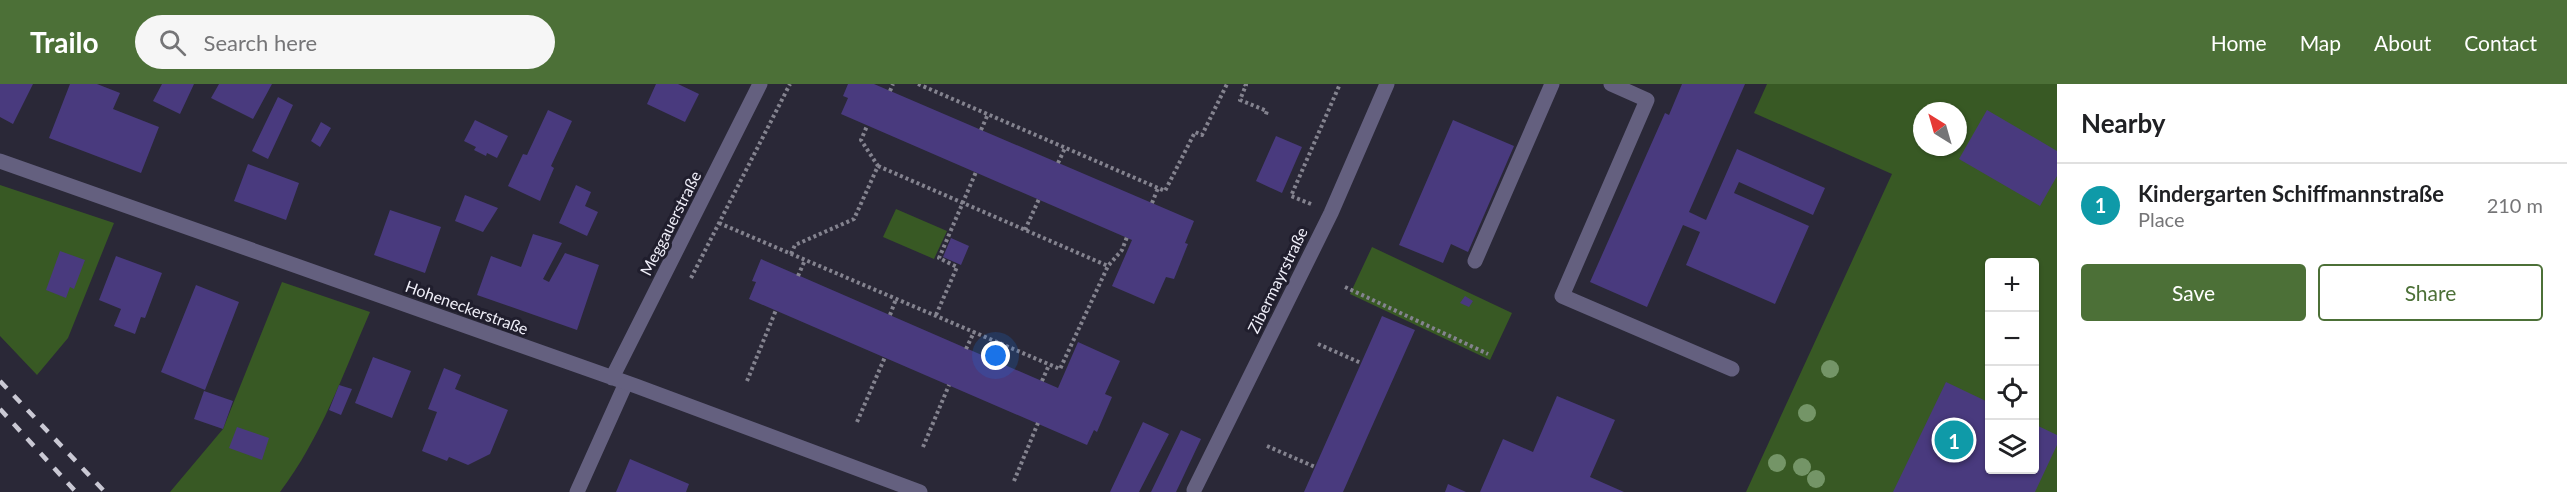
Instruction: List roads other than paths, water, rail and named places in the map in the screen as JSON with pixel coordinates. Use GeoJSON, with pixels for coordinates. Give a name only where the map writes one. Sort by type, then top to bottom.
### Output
{"type":"FeatureCollection","features":[{"type":"Feature","properties":{"kind":"street","name":"Meggauerstraße"},"geometry":{"type":"LineString","coordinates":[[577,492],[619,380],[760,84]]}},
{"type":"Feature","properties":{"kind":"street","name":"Zibermayrstraße"},"geometry":{"type":"LineString","coordinates":[[1194,490],[1331,213],[1387,84]]}},
{"type":"Feature","properties":{"kind":"street"},"geometry":{"type":"LineString","coordinates":[[1475,261],[1552,84]]}},
{"type":"Feature","properties":{"kind":"street"},"geometry":{"type":"LineString","coordinates":[[1611,84],[1647,100],[1562,296],[1732,369]]}},
{"type":"Feature","properties":{"kind":"street","name":"Hoheneckerstraße"},"geometry":{"type":"LineString","coordinates":[[0,161],[619,380],[920,492]]}},
{"type":"Feature","properties":{"kind":"railway"},"geometry":{"type":"LineString","coordinates":[[0,381],[105,492]]}},
{"type":"Feature","properties":{"kind":"railway"},"geometry":{"type":"LineString","coordinates":[[0,409],[76,492]]}},
{"type":"Feature","properties":{"kind":"place","name":"Kindergarten Schiffmannstraße"},"geometry":{"type":"Point","coordinates":[1954,440]}}]}
